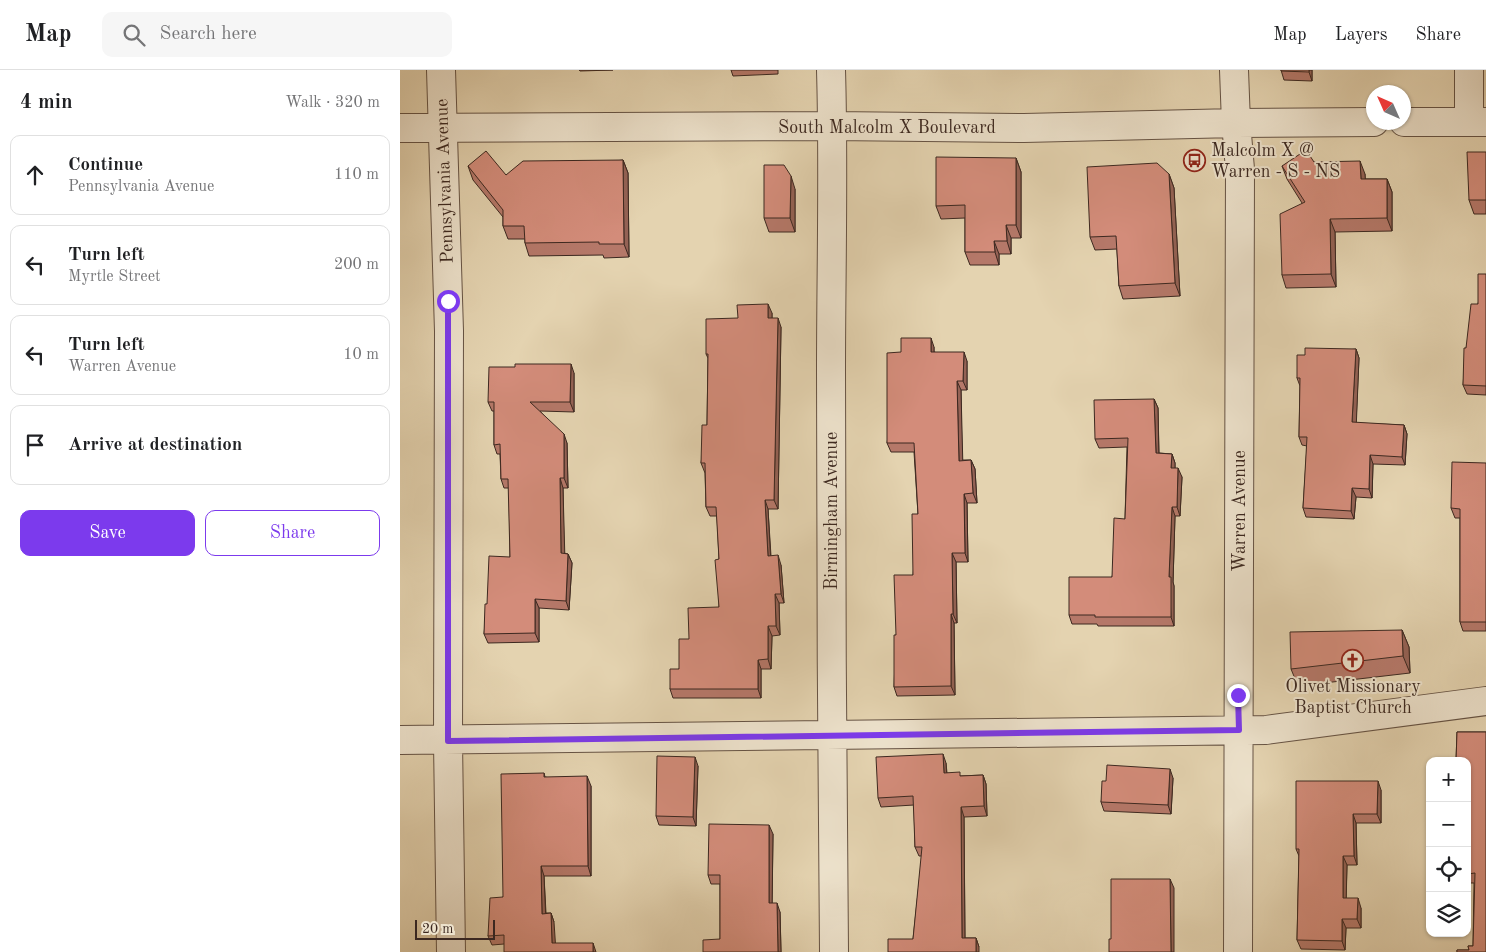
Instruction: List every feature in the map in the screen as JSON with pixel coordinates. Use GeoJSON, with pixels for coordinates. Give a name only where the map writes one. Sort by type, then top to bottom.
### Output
{"type":"FeatureCollection","features":[{"type":"Feature","properties":{"kind":"street","name":"Pennsylvania Avenue"},"geometry":{"type":"LineString","coordinates":[[441,70],[449,331],[448,741],[451,952]]}},
{"type":"Feature","properties":{"kind":"street","name":"Birmingham Avenue"},"geometry":{"type":"LineString","coordinates":[[831,70],[833,163],[831,282],[831,736],[834,952]]}},
{"type":"Feature","properties":{"kind":"street","name":"Warren Avenue"},"geometry":{"type":"LineString","coordinates":[[1234,70],[1240,169],[1238,952]]}},
{"type":"Feature","properties":{"kind":"street"},"geometry":{"type":"LineString","coordinates":[[1411,122],[1478,122],[1469,70]]}},
{"type":"Feature","properties":{"kind":"street","name":"South Malcolm X Boulevard"},"geometry":{"type":"LineString","coordinates":[[400,128],[832,126],[1024,128],[1366,122]]}},
{"type":"Feature","properties":{"kind":"street"},"geometry":{"type":"LineString","coordinates":[[400,740],[448,741],[1266,730],[1486,701]]}},
{"type":"Feature","properties":{"kind":"building"},"geometry":{"type":"Polygon","coordinates":[[[1309,70],[1309,72],[1281,71],[1309,70]]]}},
{"type":"Feature","properties":{"kind":"building"},"geometry":{"type":"Polygon","coordinates":[[[1306,150],[1314,162],[1360,161],[1361,179],[1387,179],[1387,218],[1330,219],[1331,274],[1282,275],[1280,214],[1305,202],[1282,166],[1306,150]]]}},
{"type":"Feature","properties":{"kind":"building"},"geometry":{"type":"Polygon","coordinates":[[[486,151],[506,175],[523,161],[623,160],[624,244],[599,244],[599,242],[525,243],[524,226],[503,226],[503,210],[468,166],[486,151]]]}},
{"type":"Feature","properties":{"kind":"building"},"geometry":{"type":"Polygon","coordinates":[[[1467,152],[1486,152],[1486,200],[1469,200],[1467,152]]]}},
{"type":"Feature","properties":{"kind":"building"},"geometry":{"type":"Polygon","coordinates":[[[936,157],[1016,158],[1016,225],[1006,225],[1007,241],[994,241],[995,252],[965,252],[965,205],[936,206],[936,157]]]}},
{"type":"Feature","properties":{"kind":"building"},"geometry":{"type":"Polygon","coordinates":[[[1157,163],[1169,174],[1175,283],[1119,286],[1116,236],[1090,237],[1087,167],[1157,163]]]}},
{"type":"Feature","properties":{"kind":"building"},"geometry":{"type":"Polygon","coordinates":[[[764,165],[784,165],[791,176],[790,218],[764,218],[764,165]]]}},
{"type":"Feature","properties":{"kind":"building"},"geometry":{"type":"Polygon","coordinates":[[[1478,274],[1486,274],[1486,386],[1463,385],[1464,348],[1466,348],[1471,304],[1478,304],[1478,274]]]}},
{"type":"Feature","properties":{"kind":"building"},"geometry":{"type":"Polygon","coordinates":[[[768,304],[768,318],[778,318],[774,500],[765,500],[768,556],[778,555],[781,594],[775,594],[776,626],[768,626],[768,659],[758,660],[758,689],[670,689],[670,669],[679,669],[679,639],[689,639],[688,608],[719,607],[715,560],[719,559],[716,507],[706,507],[705,463],[701,463],[702,425],[707,425],[708,354],[706,354],[706,319],[738,318],[737,305],[768,304]]]}},
{"type":"Feature","properties":{"kind":"building"},"geometry":{"type":"Polygon","coordinates":[[[901,338],[931,338],[931,352],[964,352],[963,381],[957,381],[959,461],[971,460],[973,493],[964,494],[965,553],[952,553],[951,686],[894,687],[894,635],[896,635],[894,575],[913,575],[912,514],[918,514],[914,443],[887,443],[887,353],[901,352],[901,338]]]}},
{"type":"Feature","properties":{"kind":"building"},"geometry":{"type":"Polygon","coordinates":[[[1305,348],[1356,349],[1352,422],[1404,425],[1402,457],[1370,455],[1369,489],[1352,488],[1351,511],[1303,508],[1307,437],[1299,437],[1300,378],[1297,378],[1297,355],[1305,355],[1305,348]]]}},
{"type":"Feature","properties":{"kind":"building"},"geometry":{"type":"Polygon","coordinates":[[[515,364],[571,364],[570,402],[530,402],[564,434],[564,478],[560,478],[561,553],[568,554],[566,601],[535,599],[535,633],[484,634],[489,556],[510,557],[508,479],[501,479],[500,444],[494,445],[494,402],[488,402],[489,367],[515,367],[515,364]]]}},
{"type":"Feature","properties":{"kind":"building"},"geometry":{"type":"Polygon","coordinates":[[[1154,399],[1156,453],[1172,454],[1171,468],[1178,468],[1177,507],[1172,507],[1169,577],[1171,577],[1171,617],[1069,615],[1069,577],[1112,577],[1114,518],[1125,519],[1128,438],[1095,439],[1094,400],[1154,399]]]}},
{"type":"Feature","properties":{"kind":"building"},"geometry":{"type":"Polygon","coordinates":[[[1452,462],[1486,463],[1486,622],[1460,622],[1460,509],[1451,508],[1452,462]]]}},
{"type":"Feature","properties":{"kind":"building"},"geometry":{"type":"Polygon","coordinates":[[[1402,630],[1403,656],[1291,669],[1290,632],[1402,630]]]}},
{"type":"Feature","properties":{"kind":"building"},"geometry":{"type":"Polygon","coordinates":[[[1457,732],[1486,732],[1486,952],[1457,952],[1457,950],[1469,950],[1468,946],[1473,946],[1475,873],[1471,874],[1471,757],[1456,757],[1457,732]]]}},
{"type":"Feature","properties":{"kind":"building"},"geometry":{"type":"Polygon","coordinates":[[[943,754],[944,773],[960,772],[960,776],[983,775],[984,806],[961,807],[962,938],[976,938],[976,952],[888,952],[888,939],[913,939],[922,847],[915,847],[913,796],[878,798],[876,757],[943,754]]]}},
{"type":"Feature","properties":{"kind":"building"},"geometry":{"type":"Polygon","coordinates":[[[657,756],[695,757],[693,817],[656,816],[657,756]]]}},
{"type":"Feature","properties":{"kind":"building"},"geometry":{"type":"Polygon","coordinates":[[[1107,765],[1170,769],[1168,805],[1101,802],[1102,781],[1106,781],[1107,765]]]}},
{"type":"Feature","properties":{"kind":"building"},"geometry":{"type":"Polygon","coordinates":[[[544,773],[544,777],[587,776],[588,866],[541,866],[542,914],[551,913],[552,943],[593,943],[593,952],[504,952],[504,935],[488,936],[490,898],[503,897],[501,774],[544,773]]]}},
{"type":"Feature","properties":{"kind":"building"},"geometry":{"type":"Polygon","coordinates":[[[1296,781],[1378,781],[1377,814],[1353,814],[1354,856],[1343,856],[1343,898],[1358,898],[1357,919],[1342,919],[1342,941],[1297,940],[1299,849],[1296,849],[1296,781]]]}},
{"type":"Feature","properties":{"kind":"building"},"geometry":{"type":"Polygon","coordinates":[[[709,824],[769,825],[769,903],[777,903],[778,952],[703,952],[703,940],[720,939],[720,875],[708,875],[709,824]]]}},
{"type":"Feature","properties":{"kind":"building"},"geometry":{"type":"Polygon","coordinates":[[[1111,879],[1170,879],[1171,952],[1109,952],[1109,939],[1111,939],[1111,879]]]}},
{"type":"Feature","properties":{"kind":"place","name":"Malcolm X @ Warren - S - NS"},"geometry":{"type":"Point","coordinates":[1195,160]}},
{"type":"Feature","properties":{"kind":"place","name":"Olivet Missionary Baptist Church"},"geometry":{"type":"Point","coordinates":[1353,661]}},
{"type":"Feature","properties":{"kind":"route"},"geometry":{"type":"LineString","coordinates":[[448,301],[448,741],[1239,730],[1238,695]]}}]}
